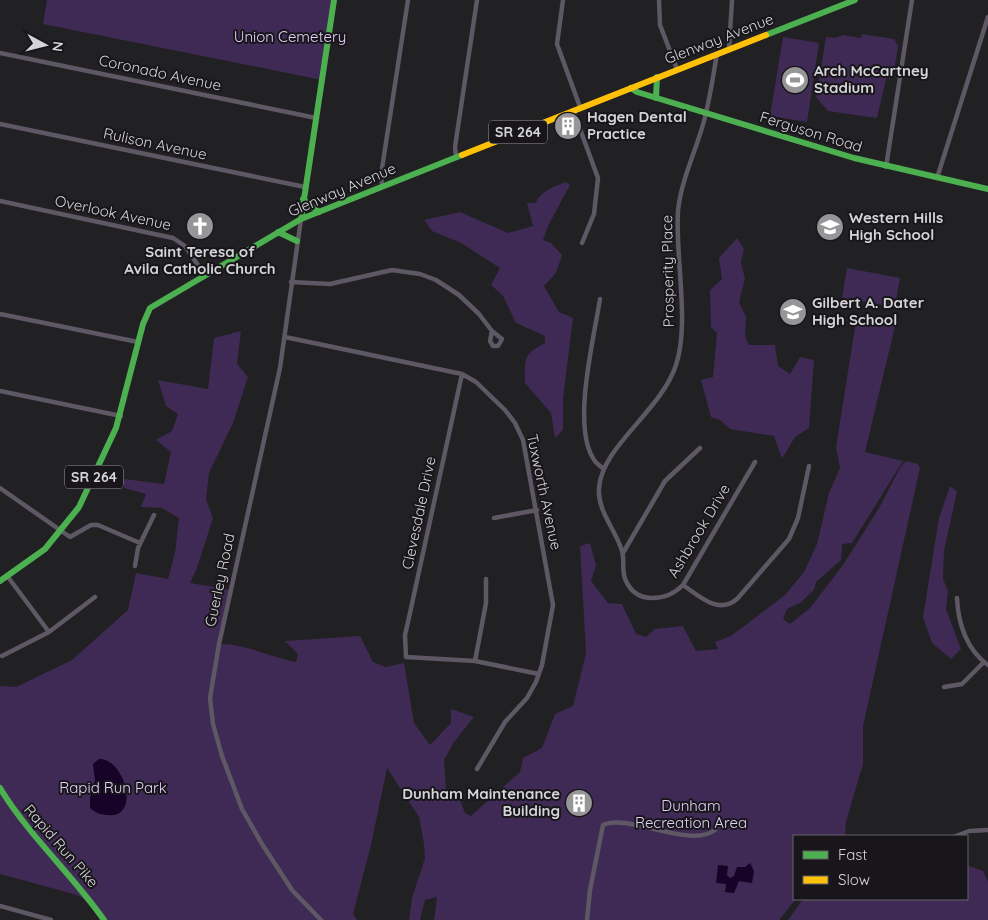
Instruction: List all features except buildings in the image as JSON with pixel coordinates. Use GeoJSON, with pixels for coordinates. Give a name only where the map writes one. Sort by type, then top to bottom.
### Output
{"type":"FeatureCollection","features":[{"type":"Feature","properties":{"kind":"main road"},"geometry":{"type":"LineString","coordinates":[[301,219],[334,0]]}},
{"type":"Feature","properties":{"kind":"main road","name":"Glenway Avenue"},"geometry":{"type":"LineString","coordinates":[[0,581],[45,549],[79,507],[121,416],[138,342],[150,308],[204,274],[301,219],[456,156],[855,0]]}},
{"type":"Feature","properties":{"kind":"main road"},"geometry":{"type":"LineString","coordinates":[[656,98],[655,84],[657,77]]}},
{"type":"Feature","properties":{"kind":"main road","name":"Ferguson Road"},"geometry":{"type":"LineString","coordinates":[[631,88],[636,92],[886,167],[988,189]]}},
{"type":"Feature","properties":{"kind":"main road"},"geometry":{"type":"LineString","coordinates":[[304,199],[319,212]]}},
{"type":"Feature","properties":{"kind":"main road"},"geometry":{"type":"LineString","coordinates":[[278,232],[297,241]]}},
{"type":"Feature","properties":{"kind":"main road","name":"Rapid Run Pike"},"geometry":{"type":"LineString","coordinates":[[0,788],[28,831],[84,891],[104,920]]}},
{"type":"Feature","properties":{"kind":"street"},"geometry":{"type":"LineString","coordinates":[[382,186],[381,175],[408,0]]}},
{"type":"Feature","properties":{"kind":"street"},"geometry":{"type":"LineString","coordinates":[[456,156],[455,147],[477,0]]}},
{"type":"Feature","properties":{"kind":"street"},"geometry":{"type":"LineString","coordinates":[[563,0],[557,44],[580,107]]}},
{"type":"Feature","properties":{"kind":"street"},"geometry":{"type":"LineString","coordinates":[[659,0],[660,25],[677,69]]}},
{"type":"Feature","properties":{"kind":"street"},"geometry":{"type":"LineString","coordinates":[[729,49],[732,0]]}},
{"type":"Feature","properties":{"kind":"street"},"geometry":{"type":"LineString","coordinates":[[886,167],[912,0]]}},
{"type":"Feature","properties":{"kind":"street"},"geometry":{"type":"LineString","coordinates":[[936,178],[988,17]]}},
{"type":"Feature","properties":{"kind":"street","name":"Coronado Avenue"},"geometry":{"type":"LineString","coordinates":[[0,52],[316,118]]}},
{"type":"Feature","properties":{"kind":"street","name":"Prosperity Place"},"geometry":{"type":"LineString","coordinates":[[604,469],[624,440],[658,400],[670,380],[677,360],[682,330],[678,266],[678,210],[686,176],[706,113],[717,54]]}},
{"type":"Feature","properties":{"kind":"street"},"geometry":{"type":"LineString","coordinates":[[573,110],[598,178],[594,214],[582,243]]}},
{"type":"Feature","properties":{"kind":"street","name":"Rulison Avenue"},"geometry":{"type":"LineString","coordinates":[[0,124],[305,187]]}},
{"type":"Feature","properties":{"kind":"street","name":"Overlook Avenue"},"geometry":{"type":"LineString","coordinates":[[0,201],[173,238],[185,246],[204,274]]}},
{"type":"Feature","properties":{"kind":"street","name":"Guerley Road"},"geometry":{"type":"LineString","coordinates":[[301,219],[285,337],[219,644],[211,689],[211,703],[222,756],[242,809],[292,890],[321,920]]}},
{"type":"Feature","properties":{"kind":"street"},"geometry":{"type":"LineString","coordinates":[[291,282],[330,284],[392,270],[420,274],[436,280],[459,295],[479,314],[492,331]]}},
{"type":"Feature","properties":{"kind":"street"},"geometry":{"type":"LineString","coordinates":[[600,299],[584,410],[590,452],[594,461],[604,469]]}},
{"type":"Feature","properties":{"kind":"street"},"geometry":{"type":"LineString","coordinates":[[0,314],[138,342]]}},
{"type":"Feature","properties":{"kind":"street","name":"Tuxworth Avenue"},"geometry":{"type":"LineString","coordinates":[[285,337],[462,374],[476,382],[515,423],[526,452],[553,605],[539,674],[532,690],[506,722],[477,769]]}},
{"type":"Feature","properties":{"kind":"street","name":"Clevesdale Drive"},"geometry":{"type":"LineString","coordinates":[[462,374],[405,635],[406,658],[475,661]]}},
{"type":"Feature","properties":{"kind":"street"},"geometry":{"type":"LineString","coordinates":[[0,391],[121,416]]}},
{"type":"Feature","properties":{"kind":"street"},"geometry":{"type":"LineString","coordinates":[[622,552],[665,481],[700,448]]}},
{"type":"Feature","properties":{"kind":"street","name":"Ashbrook Drive"},"geometry":{"type":"LineString","coordinates":[[604,469],[600,478],[599,497],[622,552],[625,580],[630,588],[640,595],[662,598],[672,594],[683,585],[755,462]]}},
{"type":"Feature","properties":{"kind":"street"},"geometry":{"type":"LineString","coordinates":[[683,585],[716,606],[725,606],[737,599],[789,539],[798,518],[809,466]]}},
{"type":"Feature","properties":{"kind":"street"},"geometry":{"type":"LineString","coordinates":[[0,488],[61,531],[73,537],[90,525],[98,525],[140,543]]}},
{"type":"Feature","properties":{"kind":"street"},"geometry":{"type":"LineString","coordinates":[[494,518],[537,510]]}},
{"type":"Feature","properties":{"kind":"street"},"geometry":{"type":"LineString","coordinates":[[135,566],[140,543],[154,515]]}},
{"type":"Feature","properties":{"kind":"street"},"geometry":{"type":"LineString","coordinates":[[8,577],[49,632]]}},
{"type":"Feature","properties":{"kind":"street"},"geometry":{"type":"LineString","coordinates":[[486,579],[486,603],[475,661],[539,674]]}},
{"type":"Feature","properties":{"kind":"street"},"geometry":{"type":"LineString","coordinates":[[2,656],[49,632],[95,597]]}},
{"type":"Feature","properties":{"kind":"street"},"geometry":{"type":"LineString","coordinates":[[944,688],[962,684],[986,664],[973,651],[965,636],[958,614],[957,598]]}},
{"type":"Feature","properties":{"kind":"street"},"geometry":{"type":"LineString","coordinates":[[587,920],[590,890],[603,825],[611,821],[620,821],[656,830],[698,834],[711,833],[715,830]]}},
{"type":"Feature","properties":{"kind":"street"},"geometry":{"type":"LineString","coordinates":[[959,835],[969,831],[988,830]]}},
{"type":"Feature","properties":{"kind":"street"},"geometry":{"type":"LineString","coordinates":[[0,906],[51,920]]}},
{"type":"Feature","properties":{"kind":"green space","name":"Union Cemetery"},"geometry":{"type":"Polygon","coordinates":[[[47,0],[334,0],[322,80],[43,24],[47,0]]]}},
{"type":"Feature","properties":{"kind":"green space"},"geometry":{"type":"Polygon","coordinates":[[[862,34],[894,39],[898,46],[893,77],[886,79],[877,118],[828,111],[816,97],[826,37],[835,38],[843,35],[861,38],[862,34]]]}},
{"type":"Feature","properties":{"kind":"green space","name":"Arch McCartney Stadium"},"geometry":{"type":"Polygon","coordinates":[[[783,37],[819,43],[807,122],[770,116],[783,37]]]}},
{"type":"Feature","properties":{"kind":"green space"},"geometry":{"type":"Polygon","coordinates":[[[566,182],[570,185],[548,226],[543,240],[551,243],[562,255],[556,273],[544,286],[559,312],[573,318],[563,399],[563,430],[555,438],[551,413],[525,383],[526,358],[532,351],[545,343],[545,336],[516,323],[503,296],[491,285],[500,268],[461,243],[432,231],[424,220],[460,212],[508,233],[533,226],[527,203],[536,203],[545,192],[566,182]]]}},
{"type":"Feature","properties":{"kind":"green space"},"geometry":{"type":"Polygon","coordinates":[[[737,238],[744,249],[741,262],[745,279],[739,302],[746,317],[745,336],[749,345],[775,345],[778,366],[790,374],[800,357],[814,360],[809,428],[795,437],[782,459],[774,436],[730,429],[720,420],[711,417],[701,380],[713,377],[717,333],[711,327],[710,290],[722,279],[719,258],[737,238]]]}},
{"type":"Feature","properties":{"kind":"green space"},"geometry":{"type":"Polygon","coordinates":[[[847,268],[900,278],[895,307],[842,298],[847,268]]]}},
{"type":"Feature","properties":{"kind":"green space"},"geometry":{"type":"Polygon","coordinates":[[[857,315],[897,318],[865,452],[903,461],[852,543],[842,544],[841,560],[816,582],[814,590],[800,603],[787,609],[783,619],[790,624],[810,608],[843,565],[879,508],[901,466],[906,461],[918,464],[920,468],[863,726],[863,764],[846,822],[845,835],[793,835],[793,900],[795,900],[779,920],[434,920],[437,897],[425,900],[420,920],[409,920],[412,898],[425,858],[424,844],[419,817],[387,768],[371,845],[353,914],[357,920],[104,920],[94,905],[77,895],[0,874],[0,686],[16,687],[72,660],[128,610],[136,573],[168,579],[175,553],[179,518],[162,508],[141,507],[146,494],[124,488],[124,479],[164,484],[171,452],[156,440],[172,431],[178,414],[166,406],[158,380],[208,389],[214,338],[241,331],[237,364],[248,377],[233,423],[209,473],[206,499],[213,518],[197,568],[190,583],[231,590],[220,644],[249,648],[296,662],[298,654],[285,641],[360,636],[373,662],[386,667],[404,663],[414,723],[430,745],[451,723],[451,709],[474,717],[454,742],[444,760],[446,789],[460,800],[465,813],[471,816],[520,772],[523,758],[542,748],[555,714],[573,706],[586,653],[580,546],[590,543],[596,565],[591,581],[608,603],[622,604],[636,634],[646,637],[655,629],[683,626],[696,651],[718,649],[715,642],[731,636],[785,595],[804,572],[817,544],[829,493],[840,468],[836,447],[857,315]]]}},
{"type":"Feature","properties":{"kind":"green space"},"geometry":{"type":"Polygon","coordinates":[[[950,486],[957,492],[944,551],[943,579],[948,591],[946,609],[961,649],[951,659],[932,643],[923,617],[939,518],[950,486]]]}},
{"type":"Feature","properties":{"kind":"green space"},"geometry":{"type":"Polygon","coordinates":[[[968,865],[983,871],[988,882],[988,920],[788,920],[802,900],[968,900],[968,865]]]}},
{"type":"Feature","properties":{"kind":"shaded area"},"geometry":{"type":"Polygon","coordinates":[[[99,759],[108,761],[116,768],[126,788],[127,799],[124,808],[118,814],[103,815],[90,808],[90,798],[95,780],[93,764],[99,759]]]}},
{"type":"Feature","properties":{"kind":"shaded area"},"geometry":{"type":"Polygon","coordinates":[[[750,863],[754,871],[752,883],[739,881],[734,893],[725,892],[726,884],[716,883],[718,865],[728,866],[727,875],[730,878],[734,876],[737,867],[745,867],[750,863]]]}},
{"type":"Feature","properties":{"kind":"traffic: fast"},"geometry":{"type":"LineString","coordinates":[[301,219],[334,0]]}},
{"type":"Feature","properties":{"kind":"traffic: fast"},"geometry":{"type":"LineString","coordinates":[[766,35],[855,0]]}},
{"type":"Feature","properties":{"kind":"traffic: fast"},"geometry":{"type":"LineString","coordinates":[[656,98],[657,77]]}},
{"type":"Feature","properties":{"kind":"traffic: fast"},"geometry":{"type":"LineString","coordinates":[[631,88],[637,92],[854,158],[988,189]]}},
{"type":"Feature","properties":{"kind":"traffic: fast"},"geometry":{"type":"LineString","coordinates":[[0,581],[45,549],[79,507],[116,428],[143,324],[150,308],[301,219],[462,155]]}},
{"type":"Feature","properties":{"kind":"traffic: fast"},"geometry":{"type":"LineString","coordinates":[[303,199],[319,212]]}},
{"type":"Feature","properties":{"kind":"traffic: fast"},"geometry":{"type":"LineString","coordinates":[[278,232],[297,241]]}},
{"type":"Feature","properties":{"kind":"traffic: fast"},"geometry":{"type":"LineString","coordinates":[[0,788],[11,806],[104,920]]}},
{"type":"Feature","properties":{"kind":"traffic: slow"},"geometry":{"type":"LineString","coordinates":[[462,155],[766,35]]}},
{"type":"Feature","properties":{"kind":"place","name":"Arch McCartney Stadium"},"geometry":{"type":"Point","coordinates":[795,80]}},
{"type":"Feature","properties":{"kind":"place","name":"Hagen Dental Practice"},"geometry":{"type":"Point","coordinates":[568,126]}},
{"type":"Feature","properties":{"kind":"place","name":"Saint Teresa of Avila Catholic Church"},"geometry":{"type":"Point","coordinates":[200,226]}},
{"type":"Feature","properties":{"kind":"place","name":"Western Hills High School"},"geometry":{"type":"Point","coordinates":[830,227]}},
{"type":"Feature","properties":{"kind":"place","name":"Gilbert A. Dater High School"},"geometry":{"type":"Point","coordinates":[793,312]}},
{"type":"Feature","properties":{"kind":"place","name":"Dunham Maintenance Building"},"geometry":{"type":"Point","coordinates":[579,803]}},
{"type":"Feature","properties":{"kind":"park label","name":"Rapid Run Park"},"geometry":{"type":"Point","coordinates":[113,788]}},
{"type":"Feature","properties":{"kind":"park label","name":"Dunham Recreation Area"},"geometry":{"type":"Point","coordinates":[691,814]}}]}
